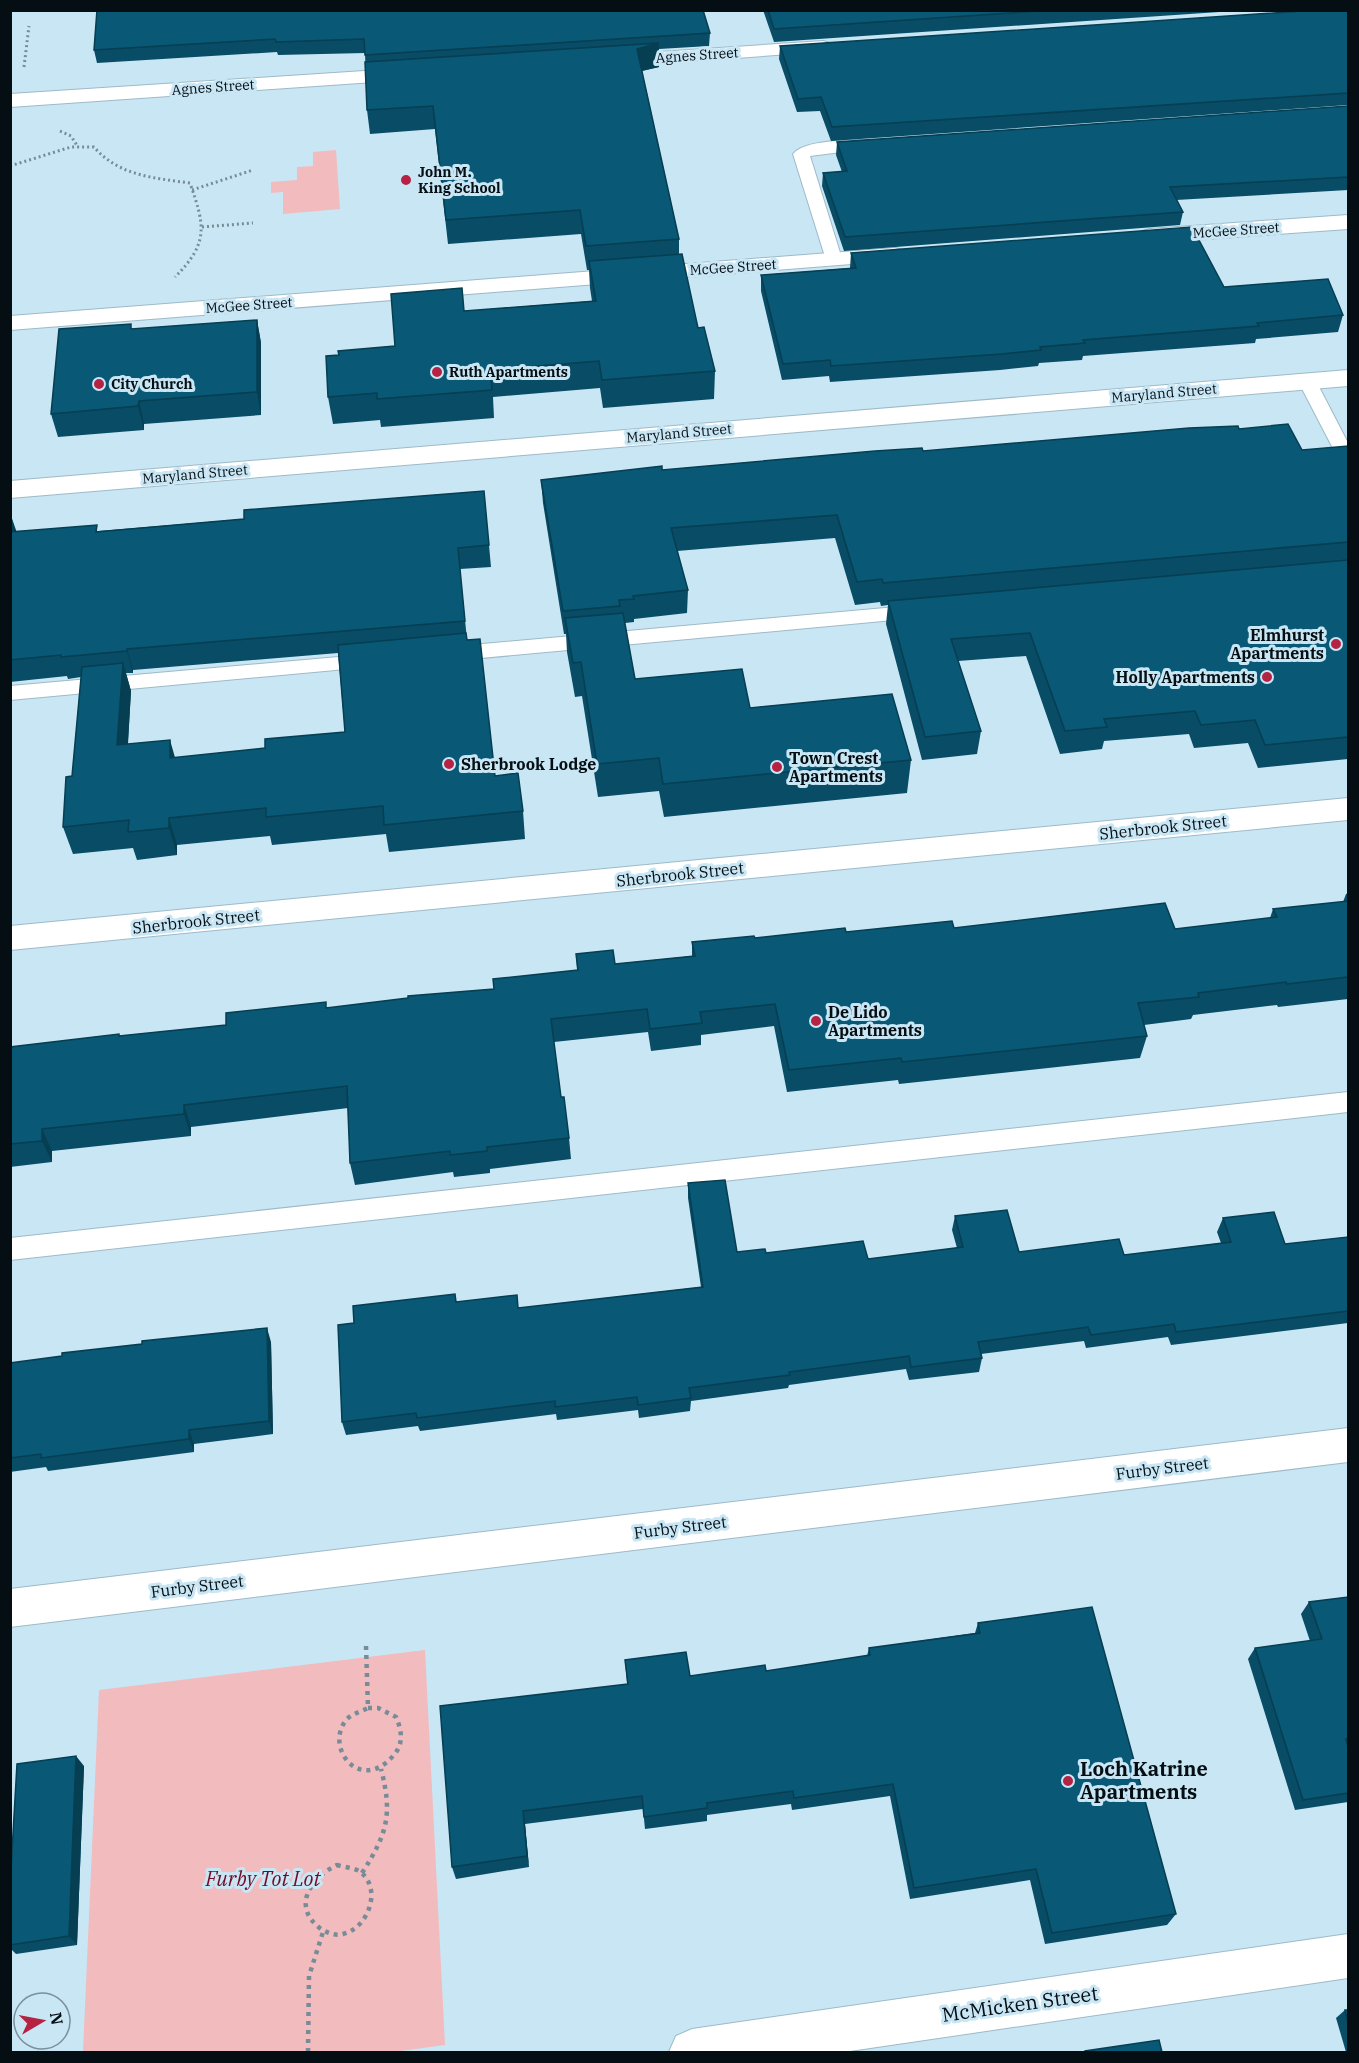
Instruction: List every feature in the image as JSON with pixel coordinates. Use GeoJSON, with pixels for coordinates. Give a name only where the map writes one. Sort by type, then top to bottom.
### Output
{"type":"FeatureCollection","features":[{"type":"Feature","properties":{"kind":"street","name":"Agnes Street"},"geometry":{"type":"LineString","coordinates":[[596,62],[847,46]]}},
{"type":"Feature","properties":{"kind":"street","name":"Agnes Street"},"geometry":{"type":"LineString","coordinates":[[10,101],[429,73]]}},
{"type":"Feature","properties":{"kind":"street","name":"McGee Street"},"geometry":{"type":"LineString","coordinates":[[1126,238],[1348,222]]}},
{"type":"Feature","properties":{"kind":"street","name":"McGee Street"},"geometry":{"type":"LineString","coordinates":[[10,323],[915,254]]}},
{"type":"Feature","properties":{"kind":"street","name":"Maryland Street"},"geometry":{"type":"LineString","coordinates":[[10,489],[1348,378]]}},
{"type":"Feature","properties":{"kind":"street","name":"Sherbrook Street"},"geometry":{"type":"LineString","coordinates":[[10,938],[1348,809]]}},
{"type":"Feature","properties":{"kind":"street","name":"Furby Street"},"geometry":{"type":"LineString","coordinates":[[10,1608],[1348,1445]]}},
{"type":"Feature","properties":{"kind":"street","name":"McMicken Street"},"geometry":{"type":"LineString","coordinates":[[692,2052],[1348,1956]]}},
{"type":"Feature","properties":{"kind":"lane"},"geometry":{"type":"LineString","coordinates":[[833,259],[801,154],[813,149],[884,144]]}},
{"type":"Feature","properties":{"kind":"lane"},"geometry":{"type":"LineString","coordinates":[[1307,381],[1346,453]]}},
{"type":"Feature","properties":{"kind":"lane"},"geometry":{"type":"LineString","coordinates":[[429,656],[942,609]]}},
{"type":"Feature","properties":{"kind":"lane"},"geometry":{"type":"LineString","coordinates":[[10,693],[393,659]]}},
{"type":"Feature","properties":{"kind":"lane"},"geometry":{"type":"LineString","coordinates":[[10,1249],[1348,1102]]}},
{"type":"Feature","properties":{"kind":"path"},"geometry":{"type":"LineString","coordinates":[[23,77],[29,26]]}},
{"type":"Feature","properties":{"kind":"path"},"geometry":{"type":"LineString","coordinates":[[10,166],[71,147],[94,147],[101,159],[115,168],[135,175],[190,183],[202,220],[203,238],[192,261],[168,283]]}},
{"type":"Feature","properties":{"kind":"path"},"geometry":{"type":"LineString","coordinates":[[192,190],[253,170]]}},
{"type":"Feature","properties":{"kind":"path"},"geometry":{"type":"LineString","coordinates":[[202,227],[253,223]]}},
{"type":"Feature","properties":{"kind":"path"},"geometry":{"type":"LineString","coordinates":[[366,1646],[368,1708]]}},
{"type":"Feature","properties":{"kind":"path"},"geometry":{"type":"LineString","coordinates":[[368,1708],[388,1711],[396,1717],[403,1736],[390,1762],[381,1769],[360,1770],[350,1766],[340,1749],[339,1737],[349,1718],[357,1711],[368,1708]]}},
{"type":"Feature","properties":{"kind":"path"},"geometry":{"type":"LineString","coordinates":[[362,1873],[386,1832],[389,1810],[387,1790],[381,1769]]}},
{"type":"Feature","properties":{"kind":"path"},"geometry":{"type":"LineString","coordinates":[[337,1865],[349,1866],[362,1873],[371,1886],[373,1896],[371,1907],[366,1917],[349,1932],[339,1935],[323,1932],[311,1921],[306,1899],[316,1877],[326,1869],[337,1865]]}},
{"type":"Feature","properties":{"kind":"path"},"geometry":{"type":"LineString","coordinates":[[308,2052],[308,1971],[314,1950],[323,1932]]}},
{"type":"Feature","properties":{"kind":"green space"},"geometry":{"type":"Polygon","coordinates":[[[336,150],[340,209],[283,214],[283,192],[271,193],[271,182],[297,180],[297,167],[313,166],[313,152],[336,150]]]}},
{"type":"Feature","properties":{"kind":"green space","name":"Furby Tot Lot"},"geometry":{"type":"Polygon","coordinates":[[[425,1650],[445,2045],[393,2052],[83,2052],[99,1690],[425,1650]]]}},
{"type":"Feature","properties":{"kind":"building"},"geometry":{"type":"Polygon","coordinates":[[[97,10],[703,10],[710,33],[365,55],[364,39],[276,42],[275,39],[94,50],[97,10]]]}},
{"type":"Feature","properties":{"kind":"building"},"geometry":{"type":"Polygon","coordinates":[[[768,10],[1053,10],[774,29],[768,10]]]}},
{"type":"Feature","properties":{"kind":"building"},"geometry":{"type":"Polygon","coordinates":[[[1317,10],[1348,10],[1348,93],[832,127],[821,97],[798,99],[780,46],[1317,10]]]}},
{"type":"Feature","properties":{"kind":"building"},"geometry":{"type":"Polygon","coordinates":[[[659,43],[637,49],[679,239],[586,246],[580,210],[446,220],[433,106],[367,110],[365,62],[659,43]]]}},
{"type":"Feature","properties":{"kind":"building"},"geometry":{"type":"Polygon","coordinates":[[[1348,106],[1348,177],[1170,187],[1183,212],[845,237],[823,173],[847,171],[837,142],[1348,106]]]}},
{"type":"Feature","properties":{"kind":"building"},"geometry":{"type":"Polygon","coordinates":[[[1192,227],[1224,287],[1328,279],[1343,315],[1257,323],[1259,326],[1083,340],[1085,343],[1040,347],[1041,350],[1002,354],[831,366],[830,360],[783,364],[761,275],[856,268],[851,253],[1192,227]]]}},
{"type":"Feature","properties":{"kind":"building"},"geometry":{"type":"Polygon","coordinates":[[[682,254],[698,328],[704,327],[715,371],[602,380],[599,361],[490,370],[492,390],[377,399],[377,393],[328,397],[326,356],[339,355],[338,351],[395,346],[391,294],[462,288],[464,311],[596,301],[589,261],[682,254]]]}},
{"type":"Feature","properties":{"kind":"building"},"geometry":{"type":"Polygon","coordinates":[[[257,320],[257,392],[139,401],[138,406],[51,414],[59,329],[131,324],[131,329],[257,320]]]}},
{"type":"Feature","properties":{"kind":"building"},"geometry":{"type":"Polygon","coordinates":[[[1288,424],[1302,450],[1348,446],[1348,542],[883,583],[882,579],[857,582],[837,515],[671,528],[688,590],[633,596],[634,599],[619,600],[620,606],[563,611],[541,480],[662,466],[662,470],[875,451],[922,448],[923,451],[1189,428],[1238,426],[1239,429],[1288,424]]]}},
{"type":"Feature","properties":{"kind":"building"},"geometry":{"type":"Polygon","coordinates":[[[484,491],[489,545],[458,548],[465,621],[10,660],[10,532],[97,525],[96,532],[244,519],[244,510],[484,491]]]}},
{"type":"Feature","properties":{"kind":"building"},"geometry":{"type":"Polygon","coordinates":[[[1348,560],[1348,737],[1265,745],[1255,720],[1201,725],[1195,711],[1104,719],[1107,727],[1065,731],[1030,633],[951,639],[981,731],[925,737],[888,601],[1348,560]]]}},
{"type":"Feature","properties":{"kind":"building"},"geometry":{"type":"Polygon","coordinates":[[[623,613],[635,679],[742,669],[750,708],[892,694],[911,760],[663,784],[659,758],[597,764],[581,662],[573,663],[565,618],[623,613]]]}},
{"type":"Feature","properties":{"kind":"building"},"geometry":{"type":"Polygon","coordinates":[[[466,633],[467,640],[480,639],[495,776],[518,773],[523,811],[384,825],[383,806],[266,817],[266,808],[169,818],[169,828],[128,832],[129,820],[63,827],[66,777],[72,776],[82,667],[123,663],[117,745],[170,740],[170,758],[265,748],[265,739],[345,732],[338,645],[466,633]]]}},
{"type":"Feature","properties":{"kind":"building"},"geometry":{"type":"Polygon","coordinates":[[[1348,901],[1348,977],[1287,984],[1286,982],[1198,993],[1199,997],[1138,1003],[1147,1036],[902,1062],[901,1058],[789,1070],[775,1004],[700,1012],[702,1023],[650,1029],[647,1009],[551,1019],[569,1138],[487,1147],[487,1151],[450,1155],[450,1151],[350,1163],[347,1086],[184,1105],[184,1114],[42,1129],[42,1141],[10,1144],[10,1047],[119,1034],[119,1036],[226,1025],[226,1013],[326,1002],[326,1008],[408,998],[408,996],[494,989],[493,979],[578,970],[576,954],[613,950],[615,964],[695,956],[692,942],[845,928],[846,932],[952,921],[954,928],[1165,903],[1175,929],[1277,917],[1273,909],[1348,901]]]}},
{"type":"Feature","properties":{"kind":"building"},"geometry":{"type":"Polygon","coordinates":[[[725,1180],[737,1252],[765,1249],[766,1253],[863,1241],[868,1259],[963,1247],[955,1216],[1007,1210],[1019,1252],[1119,1239],[1124,1255],[1231,1242],[1223,1218],[1274,1212],[1285,1244],[1348,1237],[1348,1311],[1176,1332],[1174,1324],[1091,1335],[1088,1327],[978,1342],[982,1358],[911,1367],[909,1356],[789,1372],[790,1375],[689,1388],[691,1398],[638,1405],[637,1397],[555,1407],[555,1401],[417,1418],[416,1413],[342,1422],[338,1325],[354,1323],[353,1306],[455,1294],[456,1302],[517,1295],[518,1308],[703,1287],[688,1183],[725,1180]]]}},
{"type":"Feature","properties":{"kind":"building"},"geometry":{"type":"Polygon","coordinates":[[[267,1328],[269,1421],[189,1430],[189,1439],[41,1458],[41,1454],[10,1458],[10,1363],[62,1356],[62,1353],[142,1344],[142,1341],[267,1328]]]}},
{"type":"Feature","properties":{"kind":"building"},"geometry":{"type":"Polygon","coordinates":[[[1348,1597],[1348,1739],[1346,1739],[1348,1793],[1303,1800],[1255,1648],[1322,1639],[1309,1602],[1348,1597]]]}},
{"type":"Feature","properties":{"kind":"building"},"geometry":{"type":"Polygon","coordinates":[[[1092,1607],[1176,1914],[1052,1933],[1036,1869],[914,1888],[893,1784],[794,1798],[793,1791],[707,1803],[707,1808],[644,1817],[642,1796],[523,1811],[527,1856],[452,1867],[440,1706],[628,1684],[625,1660],[686,1652],[690,1676],[765,1665],[766,1671],[870,1655],[869,1648],[980,1633],[978,1623],[1092,1607]]]}},
{"type":"Feature","properties":{"kind":"building"},"geometry":{"type":"Polygon","coordinates":[[[76,1756],[69,1936],[10,1945],[10,1886],[17,1764],[76,1756]]]}},
{"type":"Feature","properties":{"kind":"building"},"geometry":{"type":"Polygon","coordinates":[[[1159,2040],[1162,2052],[1085,2052],[1085,2051],[1159,2040]]]}},
{"type":"Feature","properties":{"kind":"place","name":"John M. King School"},"geometry":{"type":"Point","coordinates":[406,180]}},
{"type":"Feature","properties":{"kind":"place","name":"Ruth Apartments"},"geometry":{"type":"Point","coordinates":[437,372]}},
{"type":"Feature","properties":{"kind":"place","name":"City Church"},"geometry":{"type":"Point","coordinates":[99,384]}},
{"type":"Feature","properties":{"kind":"place","name":"Elmhurst Apartments"},"geometry":{"type":"Point","coordinates":[1336,644]}},
{"type":"Feature","properties":{"kind":"place","name":"Holly Apartments"},"geometry":{"type":"Point","coordinates":[1267,677]}},
{"type":"Feature","properties":{"kind":"place","name":"Sherbrook Lodge"},"geometry":{"type":"Point","coordinates":[449,764]}},
{"type":"Feature","properties":{"kind":"place","name":"Town Crest Apartments"},"geometry":{"type":"Point","coordinates":[777,767]}},
{"type":"Feature","properties":{"kind":"place","name":"De Lido Apartments"},"geometry":{"type":"Point","coordinates":[816,1021]}},
{"type":"Feature","properties":{"kind":"place","name":"Loch Katrine Apartments"},"geometry":{"type":"Point","coordinates":[1068,1781]}}]}
